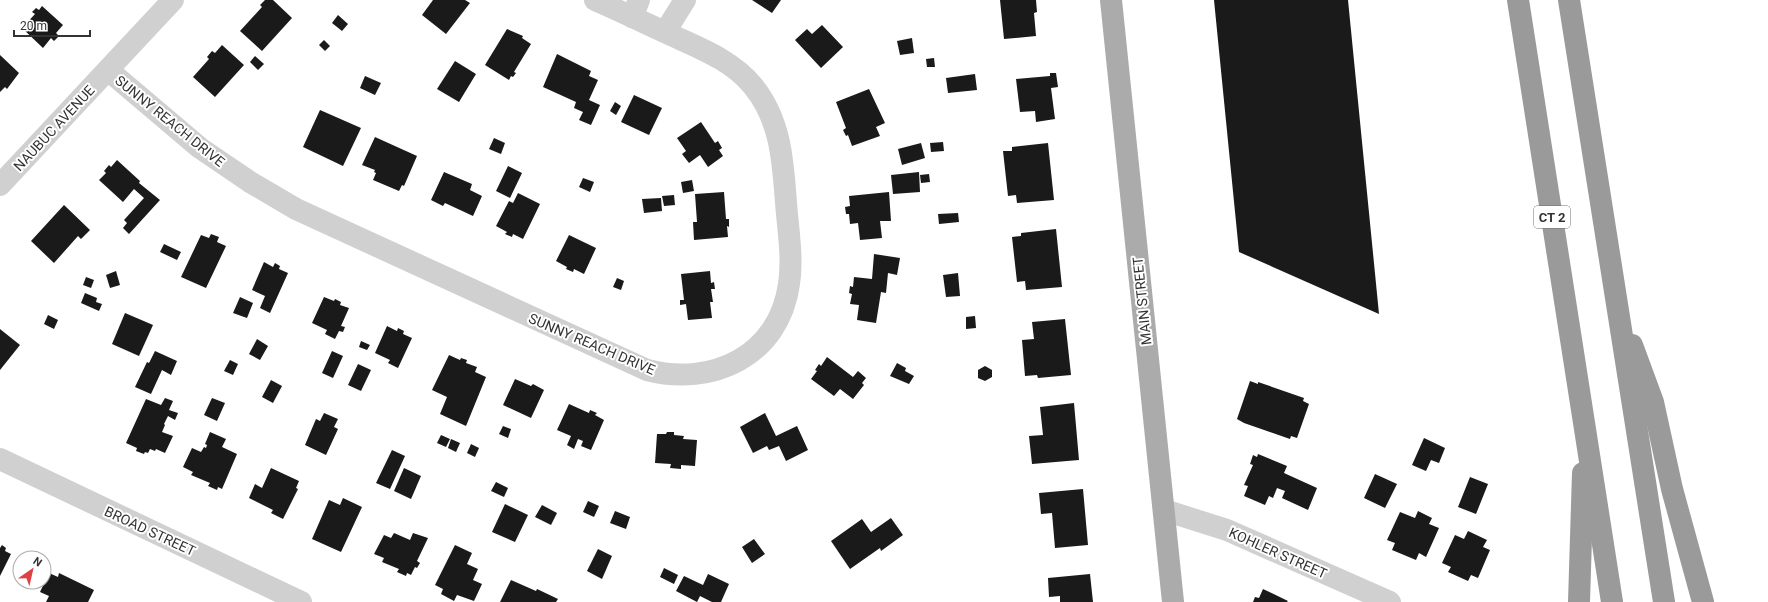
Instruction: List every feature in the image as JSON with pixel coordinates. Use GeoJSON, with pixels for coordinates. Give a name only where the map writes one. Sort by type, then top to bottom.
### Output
{"type":"FeatureCollection","features":[{"type":"Feature","properties":{"kind":"highway","name":"CT 2"},"geometry":{"type":"LineString","coordinates":[[1518,0],[1612,602]]}},
{"type":"Feature","properties":{"kind":"highway"},"geometry":{"type":"LineString","coordinates":[[1569,0],[1664,602]]}},
{"type":"Feature","properties":{"kind":"highway"},"geometry":{"type":"LineString","coordinates":[[1618,312],[1635,352],[1653,402],[1680,519],[1703,602]]}},
{"type":"Feature","properties":{"kind":"highway"},"geometry":{"type":"LineString","coordinates":[[1579,602],[1581,516],[1586,434]]}},
{"type":"Feature","properties":{"kind":"main road","name":"MAIN STREET"},"geometry":{"type":"LineString","coordinates":[[1111,0],[1174,602]]}},
{"type":"Feature","properties":{"kind":"street","name":"NAUBUC AVENUE"},"geometry":{"type":"LineString","coordinates":[[0,185],[173,0]]}},
{"type":"Feature","properties":{"kind":"street","name":"SUNNY REACH DRIVE"},"geometry":{"type":"LineString","coordinates":[[108,70],[200,148],[250,182],[296,209],[640,368],[661,374],[691,376],[712,372],[733,364],[749,354],[764,340],[776,324],[784,306],[790,283],[790,260],[781,151],[775,127],[767,107],[752,85],[732,66],[711,53],[665,32],[636,8],[595,0]]}},
{"type":"Feature","properties":{"kind":"street"},"geometry":{"type":"LineString","coordinates":[[665,32],[686,0]]}},
{"type":"Feature","properties":{"kind":"street","name":"BROAD STREET"},"geometry":{"type":"LineString","coordinates":[[0,459],[301,602]]}},
{"type":"Feature","properties":{"kind":"street","name":"KOHLER STREET"},"geometry":{"type":"LineString","coordinates":[[1164,510],[1227,530],[1390,602]]}},
{"type":"Feature","properties":{"kind":"building"},"geometry":{"type":"Polygon","coordinates":[[[265,0],[273,0],[292,18],[262,51],[240,31],[262,7],[260,5],[265,0]]]}},
{"type":"Feature","properties":{"kind":"building"},"geometry":{"type":"Polygon","coordinates":[[[433,0],[465,0],[470,3],[446,34],[422,15],[433,0]]]}},
{"type":"Feature","properties":{"kind":"building"},"geometry":{"type":"Polygon","coordinates":[[[752,0],[781,0],[772,13],[752,0]]]}},
{"type":"Feature","properties":{"kind":"building"},"geometry":{"type":"Polygon","coordinates":[[[1000,0],[1036,0],[1037,12],[1034,13],[1036,36],[1004,39],[1000,0]]]}},
{"type":"Feature","properties":{"kind":"building"},"geometry":{"type":"Polygon","coordinates":[[[1214,0],[1348,0],[1379,314],[1239,252],[1214,0]]]}},
{"type":"Feature","properties":{"kind":"building"},"geometry":{"type":"Polygon","coordinates":[[[42,6],[63,25],[56,33],[59,36],[54,41],[51,38],[43,48],[22,28],[35,14],[32,12],[36,8],[39,10],[42,6]]]}},
{"type":"Feature","properties":{"kind":"building"},"geometry":{"type":"Polygon","coordinates":[[[338,15],[348,24],[342,31],[332,23],[338,15]]]}},
{"type":"Feature","properties":{"kind":"building"},"geometry":{"type":"Polygon","coordinates":[[[822,25],[843,47],[821,68],[795,40],[807,29],[812,34],[822,25]]]}},
{"type":"Feature","properties":{"kind":"building"},"geometry":{"type":"Polygon","coordinates":[[[507,29],[523,36],[522,38],[531,44],[514,72],[516,73],[513,77],[511,76],[509,80],[485,65],[507,29]]]}},
{"type":"Feature","properties":{"kind":"building"},"geometry":{"type":"Polygon","coordinates":[[[912,38],[914,53],[900,55],[897,41],[912,38]]]}},
{"type":"Feature","properties":{"kind":"building"},"geometry":{"type":"Polygon","coordinates":[[[324,40],[330,46],[325,51],[319,45],[324,40]]]}},
{"type":"Feature","properties":{"kind":"building"},"geometry":{"type":"Polygon","coordinates":[[[222,45],[244,65],[215,97],[193,77],[209,59],[207,57],[212,51],[215,53],[222,45]]]}},
{"type":"Feature","properties":{"kind":"building"},"geometry":{"type":"Polygon","coordinates":[[[557,54],[591,71],[589,76],[598,80],[589,100],[600,105],[591,125],[579,120],[583,112],[574,108],[576,102],[543,87],[557,54]]]}},
{"type":"Feature","properties":{"kind":"building"},"geometry":{"type":"Polygon","coordinates":[[[0,55],[19,73],[7,89],[5,87],[0,92],[0,55]]]}},
{"type":"Feature","properties":{"kind":"building"},"geometry":{"type":"Polygon","coordinates":[[[255,56],[264,64],[258,70],[250,62],[255,56]]]}},
{"type":"Feature","properties":{"kind":"building"},"geometry":{"type":"Polygon","coordinates":[[[934,58],[935,67],[927,67],[926,59],[934,58]]]}},
{"type":"Feature","properties":{"kind":"building"},"geometry":{"type":"Polygon","coordinates":[[[455,61],[476,74],[459,102],[437,89],[455,61]]]}},
{"type":"Feature","properties":{"kind":"building"},"geometry":{"type":"Polygon","coordinates":[[[1050,73],[1056,73],[1058,87],[1051,88],[1055,119],[1036,122],[1035,111],[1020,112],[1016,79],[1050,76],[1050,73]]]}},
{"type":"Feature","properties":{"kind":"building"},"geometry":{"type":"Polygon","coordinates":[[[975,74],[977,90],[948,93],[946,78],[975,74]]]}},
{"type":"Feature","properties":{"kind":"building"},"geometry":{"type":"Polygon","coordinates":[[[365,76],[381,83],[375,95],[360,88],[365,76]]]}},
{"type":"Feature","properties":{"kind":"building"},"geometry":{"type":"Polygon","coordinates":[[[869,89],[885,123],[876,127],[880,136],[852,146],[848,135],[846,136],[843,130],[846,128],[836,102],[869,89]]]}},
{"type":"Feature","properties":{"kind":"building"},"geometry":{"type":"Polygon","coordinates":[[[634,95],[662,108],[649,135],[621,122],[634,95]]]}},
{"type":"Feature","properties":{"kind":"building"},"geometry":{"type":"Polygon","coordinates":[[[615,102],[621,106],[616,115],[610,111],[615,102]]]}},
{"type":"Feature","properties":{"kind":"building"},"geometry":{"type":"Polygon","coordinates":[[[320,110],[361,128],[343,166],[303,147],[320,110]]]}},
{"type":"Feature","properties":{"kind":"building"},"geometry":{"type":"Polygon","coordinates":[[[701,122],[715,143],[718,141],[722,148],[719,150],[723,156],[708,167],[700,155],[689,163],[682,154],[686,151],[677,138],[701,122]]]}},
{"type":"Feature","properties":{"kind":"building"},"geometry":{"type":"Polygon","coordinates":[[[375,137],[417,156],[404,186],[402,185],[399,191],[373,180],[376,173],[374,172],[375,170],[362,165],[375,137]]]}},
{"type":"Feature","properties":{"kind":"building"},"geometry":{"type":"Polygon","coordinates":[[[494,138],[505,143],[501,154],[489,149],[494,138]]]}},
{"type":"Feature","properties":{"kind":"building"},"geometry":{"type":"Polygon","coordinates":[[[943,142],[944,151],[931,152],[930,143],[943,142]]]}},
{"type":"Feature","properties":{"kind":"building"},"geometry":{"type":"Polygon","coordinates":[[[921,143],[925,158],[902,165],[898,149],[921,143]]]}},
{"type":"Feature","properties":{"kind":"building"},"geometry":{"type":"Polygon","coordinates":[[[1048,143],[1054,200],[1017,203],[1016,195],[1008,196],[1003,151],[1012,151],[1012,147],[1048,143]]]}},
{"type":"Feature","properties":{"kind":"building"},"geometry":{"type":"Polygon","coordinates":[[[117,160],[140,181],[139,183],[160,200],[129,234],[123,228],[127,223],[124,220],[144,198],[134,189],[123,202],[99,180],[106,173],[104,171],[109,165],[111,167],[117,160]]]}},
{"type":"Feature","properties":{"kind":"building"},"geometry":{"type":"Polygon","coordinates":[[[508,166],[522,173],[510,198],[496,191],[508,166]]]}},
{"type":"Feature","properties":{"kind":"building"},"geometry":{"type":"Polygon","coordinates":[[[444,172],[472,184],[470,190],[482,196],[473,216],[445,203],[443,206],[431,200],[444,172]]]}},
{"type":"Feature","properties":{"kind":"building"},"geometry":{"type":"Polygon","coordinates":[[[919,172],[920,192],[893,194],[891,175],[919,172]]]}},
{"type":"Feature","properties":{"kind":"building"},"geometry":{"type":"Polygon","coordinates":[[[929,174],[930,182],[921,183],[920,175],[929,174]]]}},
{"type":"Feature","properties":{"kind":"building"},"geometry":{"type":"Polygon","coordinates":[[[583,178],[594,182],[590,192],[579,187],[583,178]]]}},
{"type":"Feature","properties":{"kind":"building"},"geometry":{"type":"Polygon","coordinates":[[[692,180],[694,191],[683,193],[681,182],[692,180]]]}},
{"type":"Feature","properties":{"kind":"building"},"geometry":{"type":"Polygon","coordinates":[[[724,192],[726,219],[729,219],[729,227],[727,226],[728,237],[694,240],[693,222],[697,222],[695,194],[724,192]]]}},
{"type":"Feature","properties":{"kind":"building"},"geometry":{"type":"Polygon","coordinates":[[[889,192],[891,221],[880,221],[882,238],[860,240],[858,223],[850,224],[849,214],[846,214],[845,207],[850,206],[849,196],[889,192]]]}},
{"type":"Feature","properties":{"kind":"building"},"geometry":{"type":"Polygon","coordinates":[[[518,193],[540,204],[523,239],[513,234],[512,237],[505,234],[507,232],[496,226],[509,201],[513,203],[518,193]]]}},
{"type":"Feature","properties":{"kind":"building"},"geometry":{"type":"Polygon","coordinates":[[[674,195],[675,205],[664,206],[662,196],[674,195]]]}},
{"type":"Feature","properties":{"kind":"building"},"geometry":{"type":"Polygon","coordinates":[[[661,198],[662,211],[644,213],[642,199],[661,198]]]}},
{"type":"Feature","properties":{"kind":"building"},"geometry":{"type":"Polygon","coordinates":[[[64,205],[90,230],[81,239],[78,236],[54,263],[31,241],[64,205]]]}},
{"type":"Feature","properties":{"kind":"building"},"geometry":{"type":"Polygon","coordinates":[[[958,213],[959,222],[939,224],[938,214],[958,213]]]}},
{"type":"Feature","properties":{"kind":"building"},"geometry":{"type":"Polygon","coordinates":[[[1056,229],[1062,287],[1026,290],[1025,281],[1017,282],[1012,237],[1021,236],[1021,233],[1056,229]]]}},
{"type":"Feature","properties":{"kind":"building"},"geometry":{"type":"Polygon","coordinates":[[[211,234],[219,237],[217,242],[226,246],[206,288],[181,277],[201,235],[209,238],[211,234]]]}},
{"type":"Feature","properties":{"kind":"building"},"geometry":{"type":"Polygon","coordinates":[[[569,235],[596,248],[584,274],[574,269],[573,272],[566,269],[567,267],[556,261],[569,235]]]}},
{"type":"Feature","properties":{"kind":"building"},"geometry":{"type":"Polygon","coordinates":[[[164,244],[181,252],[177,260],[160,252],[164,244]]]}},
{"type":"Feature","properties":{"kind":"building"},"geometry":{"type":"Polygon","coordinates":[[[874,254],[900,258],[897,275],[888,273],[886,293],[881,292],[876,323],[857,320],[859,305],[850,304],[852,294],[849,293],[850,286],[853,287],[854,277],[872,279],[874,254]]]}},
{"type":"Feature","properties":{"kind":"building"},"geometry":{"type":"Polygon","coordinates":[[[264,262],[273,267],[275,263],[280,266],[279,269],[288,273],[270,313],[260,308],[265,296],[252,290],[264,262]]]}},
{"type":"Feature","properties":{"kind":"building"},"geometry":{"type":"Polygon","coordinates":[[[116,271],[120,285],[110,288],[106,275],[116,271]]]}},
{"type":"Feature","properties":{"kind":"building"},"geometry":{"type":"Polygon","coordinates":[[[710,271],[711,283],[714,282],[715,289],[711,289],[713,302],[710,302],[712,318],[688,320],[686,304],[680,305],[680,300],[684,300],[681,274],[710,271]]]}},
{"type":"Feature","properties":{"kind":"building"},"geometry":{"type":"Polygon","coordinates":[[[958,273],[960,296],[946,297],[943,275],[958,273]]]}},
{"type":"Feature","properties":{"kind":"building"},"geometry":{"type":"Polygon","coordinates":[[[86,277],[94,280],[91,288],[83,285],[86,277]]]}},
{"type":"Feature","properties":{"kind":"building"},"geometry":{"type":"Polygon","coordinates":[[[617,278],[624,281],[621,290],[613,287],[617,278]]]}},
{"type":"Feature","properties":{"kind":"building"},"geometry":{"type":"Polygon","coordinates":[[[85,293],[97,298],[96,302],[102,304],[99,311],[81,303],[85,293]]]}},
{"type":"Feature","properties":{"kind":"building"},"geometry":{"type":"Polygon","coordinates":[[[240,297],[253,303],[247,318],[233,313],[240,297]]]}},
{"type":"Feature","properties":{"kind":"building"},"geometry":{"type":"Polygon","coordinates":[[[324,297],[334,301],[335,299],[341,302],[340,305],[349,308],[341,326],[345,327],[343,332],[339,331],[335,339],[325,334],[327,330],[312,323],[324,297]]]}},
{"type":"Feature","properties":{"kind":"building"},"geometry":{"type":"Polygon","coordinates":[[[125,313],[153,325],[139,356],[112,344],[125,313]]]}},
{"type":"Feature","properties":{"kind":"building"},"geometry":{"type":"Polygon","coordinates":[[[48,315],[58,320],[54,329],[44,324],[48,315]]]}},
{"type":"Feature","properties":{"kind":"building"},"geometry":{"type":"Polygon","coordinates":[[[975,316],[976,328],[966,329],[966,317],[975,316]]]}},
{"type":"Feature","properties":{"kind":"building"},"geometry":{"type":"Polygon","coordinates":[[[1065,319],[1071,375],[1038,378],[1037,375],[1025,376],[1022,340],[1034,339],[1032,322],[1065,319]]]}},
{"type":"Feature","properties":{"kind":"building"},"geometry":{"type":"Polygon","coordinates":[[[387,326],[397,331],[398,328],[404,331],[403,334],[412,338],[398,368],[388,363],[390,360],[375,353],[387,326]]]}},
{"type":"Feature","properties":{"kind":"building"},"geometry":{"type":"Polygon","coordinates":[[[0,329],[20,345],[0,370],[0,329]]]}},
{"type":"Feature","properties":{"kind":"building"},"geometry":{"type":"Polygon","coordinates":[[[257,339],[268,346],[260,360],[249,354],[257,339]]]}},
{"type":"Feature","properties":{"kind":"building"},"geometry":{"type":"Polygon","coordinates":[[[361,341],[370,345],[367,350],[359,347],[361,341]]]}},
{"type":"Feature","properties":{"kind":"building"},"geometry":{"type":"Polygon","coordinates":[[[155,351],[177,361],[171,375],[162,370],[151,394],[135,387],[147,362],[149,363],[155,351]]]}},
{"type":"Feature","properties":{"kind":"building"},"geometry":{"type":"Polygon","coordinates":[[[332,351],[343,356],[333,378],[322,373],[332,351]]]}},
{"type":"Feature","properties":{"kind":"building"},"geometry":{"type":"Polygon","coordinates":[[[449,355],[460,360],[461,358],[467,360],[466,363],[477,367],[475,372],[486,377],[466,426],[440,414],[447,397],[432,390],[449,355]]]}},
{"type":"Feature","properties":{"kind":"building"},"geometry":{"type":"Polygon","coordinates":[[[827,357],[853,377],[858,371],[866,378],[862,383],[864,385],[853,399],[840,389],[834,396],[811,379],[817,371],[815,370],[819,364],[821,366],[827,357]]]}},
{"type":"Feature","properties":{"kind":"building"},"geometry":{"type":"Polygon","coordinates":[[[230,360],[238,364],[233,375],[224,371],[230,360]]]}},
{"type":"Feature","properties":{"kind":"building"},"geometry":{"type":"Polygon","coordinates":[[[897,363],[906,368],[905,371],[914,376],[909,384],[890,376],[897,363]]]}},
{"type":"Feature","properties":{"kind":"building"},"geometry":{"type":"Polygon","coordinates":[[[358,364],[371,370],[361,391],[348,385],[358,364]]]}},
{"type":"Feature","properties":{"kind":"building"},"geometry":{"type":"Polygon","coordinates":[[[985,366],[992,370],[992,377],[985,381],[978,378],[978,370],[985,366]]]}},
{"type":"Feature","properties":{"kind":"building"},"geometry":{"type":"Polygon","coordinates":[[[515,379],[531,386],[533,384],[544,390],[531,418],[503,405],[515,379]]]}},
{"type":"Feature","properties":{"kind":"building"},"geometry":{"type":"Polygon","coordinates":[[[271,380],[282,386],[273,403],[262,397],[271,380]]]}},
{"type":"Feature","properties":{"kind":"building"},"geometry":{"type":"Polygon","coordinates":[[[1250,381],[1258,384],[1258,382],[1304,398],[1303,401],[1309,404],[1297,438],[1291,436],[1290,439],[1244,423],[1237,419],[1250,381]]]}},
{"type":"Feature","properties":{"kind":"building"},"geometry":{"type":"Polygon","coordinates":[[[165,398],[173,401],[169,410],[178,413],[175,420],[168,416],[164,424],[165,425],[162,432],[173,436],[165,453],[156,449],[155,451],[150,449],[148,453],[145,452],[144,454],[136,451],[137,448],[126,443],[146,399],[161,405],[165,398]]]}},
{"type":"Feature","properties":{"kind":"building"},"geometry":{"type":"Polygon","coordinates":[[[212,398],[225,403],[217,421],[204,415],[212,398]]]}},
{"type":"Feature","properties":{"kind":"building"},"geometry":{"type":"Polygon","coordinates":[[[1074,403],[1079,460],[1032,464],[1029,436],[1043,435],[1040,407],[1074,403]]]}},
{"type":"Feature","properties":{"kind":"building"},"geometry":{"type":"Polygon","coordinates":[[[569,404],[589,413],[590,410],[597,413],[595,415],[604,420],[591,450],[581,446],[583,441],[578,439],[574,449],[567,445],[571,436],[557,430],[569,404]]]}},
{"type":"Feature","properties":{"kind":"building"},"geometry":{"type":"Polygon","coordinates":[[[324,413],[338,419],[334,427],[338,429],[326,455],[305,445],[316,419],[320,421],[324,413]]]}},
{"type":"Feature","properties":{"kind":"building"},"geometry":{"type":"Polygon","coordinates":[[[765,413],[776,436],[797,426],[808,450],[786,461],[779,446],[769,450],[767,446],[753,453],[740,427],[765,413]]]}},
{"type":"Feature","properties":{"kind":"building"},"geometry":{"type":"Polygon","coordinates":[[[503,426],[511,429],[508,438],[499,434],[503,426]]]}},
{"type":"Feature","properties":{"kind":"building"},"geometry":{"type":"Polygon","coordinates":[[[210,432],[226,439],[222,447],[237,454],[222,489],[218,487],[217,490],[208,486],[210,483],[191,475],[193,472],[183,467],[192,448],[201,452],[204,447],[206,448],[207,445],[205,444],[210,432]]]}},
{"type":"Feature","properties":{"kind":"building"},"geometry":{"type":"Polygon","coordinates":[[[667,432],[674,432],[674,435],[684,436],[683,439],[697,440],[695,466],[681,465],[681,469],[670,468],[671,464],[655,463],[657,434],[666,434],[667,432]]]}},
{"type":"Feature","properties":{"kind":"building"},"geometry":{"type":"Polygon","coordinates":[[[441,435],[450,439],[446,447],[437,443],[441,435]]]}},
{"type":"Feature","properties":{"kind":"building"},"geometry":{"type":"Polygon","coordinates":[[[1424,438],[1445,448],[1439,463],[1431,460],[1426,471],[1412,465],[1424,438]]]}},
{"type":"Feature","properties":{"kind":"building"},"geometry":{"type":"Polygon","coordinates":[[[451,439],[460,443],[456,452],[448,448],[451,439]]]}},
{"type":"Feature","properties":{"kind":"building"},"geometry":{"type":"Polygon","coordinates":[[[471,444],[479,448],[475,457],[467,453],[471,444]]]}},
{"type":"Feature","properties":{"kind":"building"},"geometry":{"type":"Polygon","coordinates":[[[392,450],[405,456],[390,489],[376,483],[392,450]]]}},
{"type":"Feature","properties":{"kind":"building"},"geometry":{"type":"Polygon","coordinates":[[[1258,454],[1287,466],[1284,473],[1317,488],[1308,510],[1282,498],[1285,491],[1277,488],[1273,498],[1269,496],[1265,505],[1244,496],[1248,486],[1244,485],[1253,465],[1250,464],[1253,455],[1257,457],[1258,454]]]}},
{"type":"Feature","properties":{"kind":"building"},"geometry":{"type":"Polygon","coordinates":[[[271,468],[299,481],[296,488],[298,489],[283,519],[271,513],[273,510],[249,498],[255,484],[262,488],[271,468]]]}},
{"type":"Feature","properties":{"kind":"building"},"geometry":{"type":"Polygon","coordinates":[[[404,468],[421,476],[411,499],[394,491],[404,468]]]}},
{"type":"Feature","properties":{"kind":"building"},"geometry":{"type":"Polygon","coordinates":[[[1375,474],[1397,484],[1385,508],[1364,498],[1375,474]]]}},
{"type":"Feature","properties":{"kind":"building"},"geometry":{"type":"Polygon","coordinates":[[[1470,477],[1488,484],[1476,514],[1458,507],[1470,477]]]}},
{"type":"Feature","properties":{"kind":"building"},"geometry":{"type":"Polygon","coordinates":[[[496,482],[508,488],[504,497],[491,491],[496,482]]]}},
{"type":"Feature","properties":{"kind":"building"},"geometry":{"type":"Polygon","coordinates":[[[1083,489],[1088,545],[1055,548],[1052,513],[1041,514],[1039,493],[1083,489]]]}},
{"type":"Feature","properties":{"kind":"building"},"geometry":{"type":"Polygon","coordinates":[[[343,498],[362,507],[341,552],[312,539],[329,500],[340,505],[343,498]]]}},
{"type":"Feature","properties":{"kind":"building"},"geometry":{"type":"Polygon","coordinates":[[[588,501],[599,506],[594,517],[583,512],[588,501]]]}},
{"type":"Feature","properties":{"kind":"building"},"geometry":{"type":"Polygon","coordinates":[[[505,504],[528,515],[515,542],[492,532],[505,504]]]}},
{"type":"Feature","properties":{"kind":"building"},"geometry":{"type":"Polygon","coordinates":[[[542,505],[557,513],[551,525],[535,517],[542,505]]]}},
{"type":"Feature","properties":{"kind":"building"},"geometry":{"type":"Polygon","coordinates":[[[615,511],[630,517],[626,529],[610,523],[615,511]]]}},
{"type":"Feature","properties":{"kind":"building"},"geometry":{"type":"Polygon","coordinates":[[[1418,511],[1432,518],[1429,524],[1439,528],[1426,557],[1419,553],[1416,560],[1392,550],[1395,543],[1387,540],[1400,512],[1415,518],[1418,511]]]}},
{"type":"Feature","properties":{"kind":"building"},"geometry":{"type":"Polygon","coordinates":[[[891,518],[903,535],[881,551],[880,548],[850,569],[831,541],[862,519],[871,532],[891,518]]]}},
{"type":"Feature","properties":{"kind":"building"},"geometry":{"type":"Polygon","coordinates":[[[1468,531],[1487,540],[1483,547],[1490,550],[1478,578],[1471,575],[1468,581],[1448,572],[1451,567],[1442,563],[1455,535],[1464,539],[1468,531]]]}},
{"type":"Feature","properties":{"kind":"building"},"geometry":{"type":"Polygon","coordinates":[[[394,533],[410,540],[413,533],[428,538],[417,561],[420,563],[417,568],[415,567],[411,575],[407,573],[406,576],[397,572],[399,569],[382,562],[384,558],[374,554],[384,535],[391,538],[394,533]]]}},
{"type":"Feature","properties":{"kind":"building"},"geometry":{"type":"Polygon","coordinates":[[[754,539],[765,554],[752,563],[742,547],[754,539]]]}},
{"type":"Feature","properties":{"kind":"building"},"geometry":{"type":"Polygon","coordinates":[[[2,545],[6,548],[5,551],[11,554],[0,576],[0,548],[2,545]]]}},
{"type":"Feature","properties":{"kind":"building"},"geometry":{"type":"Polygon","coordinates":[[[455,545],[472,553],[467,564],[478,569],[473,580],[482,584],[474,601],[457,595],[454,601],[441,594],[443,589],[435,585],[455,545]]]}},
{"type":"Feature","properties":{"kind":"building"},"geometry":{"type":"Polygon","coordinates":[[[598,549],[612,556],[602,579],[587,571],[598,549]]]}},
{"type":"Feature","properties":{"kind":"building"},"geometry":{"type":"Polygon","coordinates":[[[664,568],[678,575],[674,584],[660,577],[664,568]]]}},
{"type":"Feature","properties":{"kind":"building"},"geometry":{"type":"Polygon","coordinates":[[[59,573],[94,590],[88,602],[46,602],[49,596],[40,592],[41,590],[52,590],[52,574],[58,577],[59,573]]]}},
{"type":"Feature","properties":{"kind":"building"},"geometry":{"type":"Polygon","coordinates":[[[708,574],[729,584],[721,602],[712,602],[700,596],[697,602],[676,591],[684,576],[703,585],[708,574]]]}},
{"type":"Feature","properties":{"kind":"building"},"geometry":{"type":"Polygon","coordinates":[[[1090,574],[1093,602],[1060,602],[1060,596],[1049,597],[1048,578],[1090,574]]]}},
{"type":"Feature","properties":{"kind":"building"},"geometry":{"type":"Polygon","coordinates":[[[511,580],[536,591],[537,589],[558,599],[556,602],[500,602],[511,580]]]}},
{"type":"Feature","properties":{"kind":"building"},"geometry":{"type":"Polygon","coordinates":[[[1263,589],[1288,601],[1253,602],[1255,597],[1259,598],[1263,589]]]}}]}
